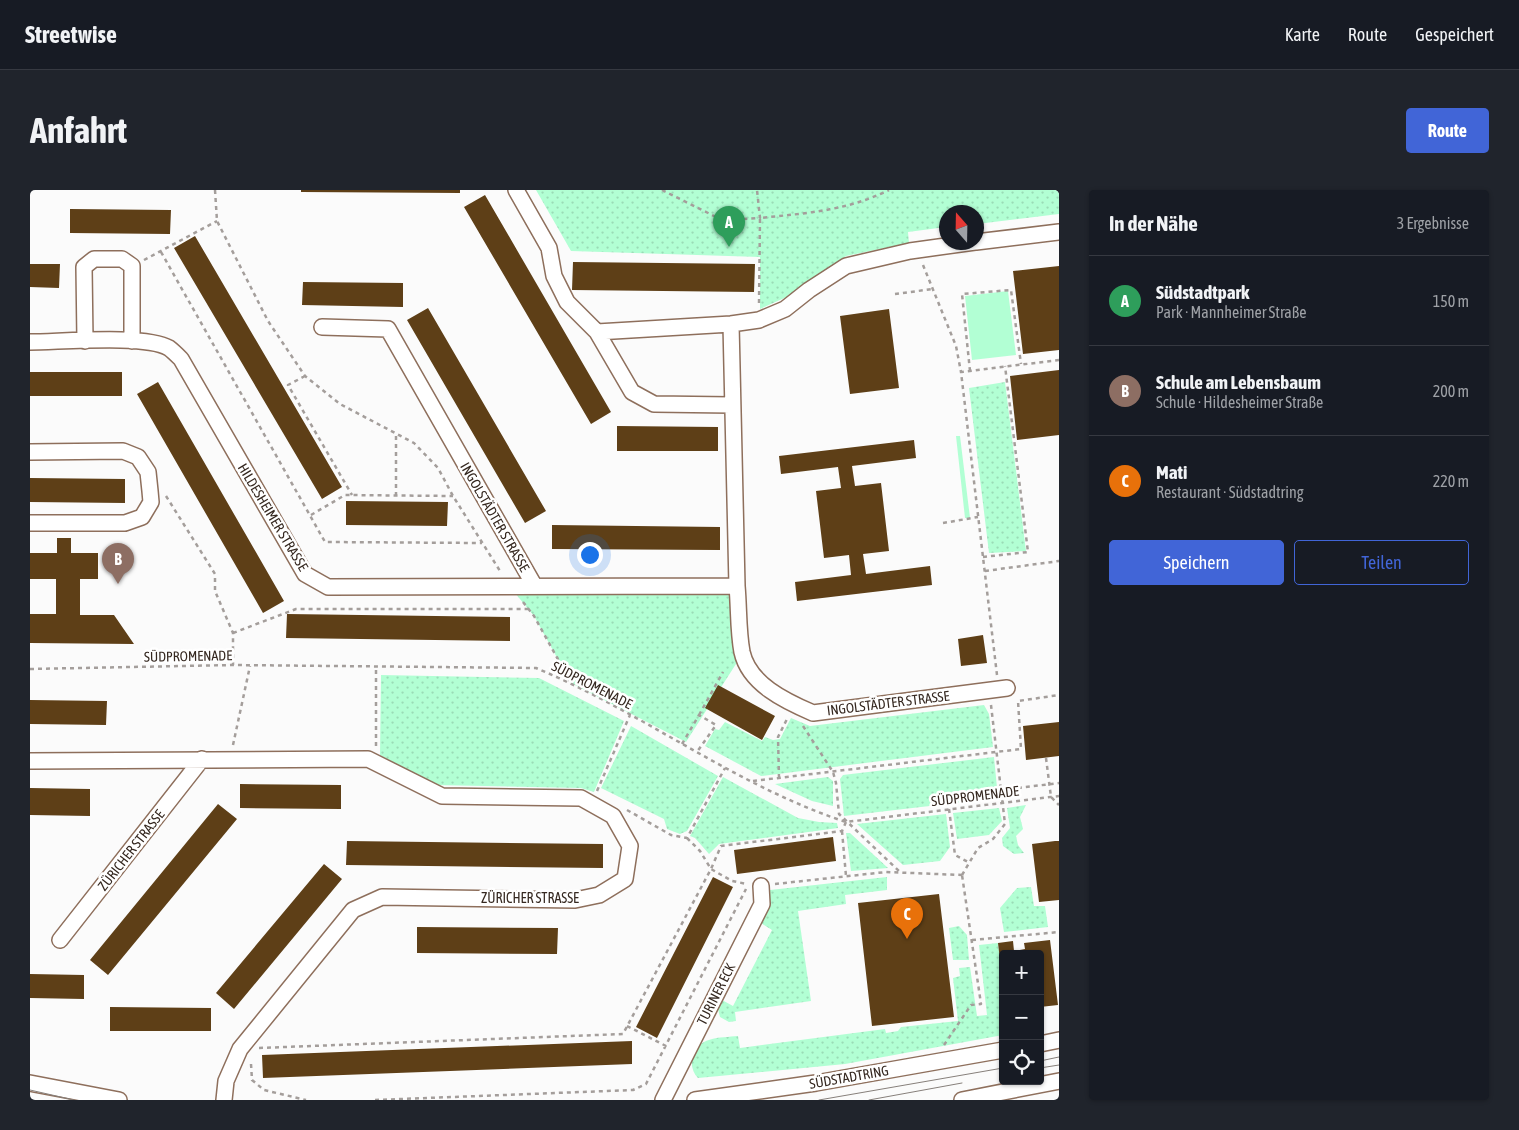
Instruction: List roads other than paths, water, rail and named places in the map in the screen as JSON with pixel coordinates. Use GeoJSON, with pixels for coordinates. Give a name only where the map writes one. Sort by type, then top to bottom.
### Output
{"type":"FeatureCollection","features":[{"type":"Feature","properties":{"kind":"street"},"geometry":{"type":"LineString","coordinates":[[516,190],[549,248],[554,276],[567,302],[597,332],[632,392],[654,404],[731,405]]}},
{"type":"Feature","properties":{"kind":"street"},"geometry":{"type":"LineString","coordinates":[[984,241],[1059,232]]}},
{"type":"Feature","properties":{"kind":"street"},"geometry":{"type":"LineString","coordinates":[[597,332],[731,324],[759,320],[785,308],[846,266],[917,249],[939,246]]}},
{"type":"Feature","properties":{"kind":"street"},"geometry":{"type":"LineString","coordinates":[[85,341],[84,267],[94,259],[122,259],[132,266],[132,341]]}},
{"type":"Feature","properties":{"kind":"street","name":"INGOLSTÄDTER STRASSE"},"geometry":{"type":"LineString","coordinates":[[731,324],[731,405],[737,586],[743,653],[755,678],[788,702],[813,713],[999,692]]}},
{"type":"Feature","properties":{"kind":"street","name":"INGOLSTÄDTER STRASSE"},"geometry":{"type":"LineString","coordinates":[[322,326],[388,329],[534,585],[737,586]]}},
{"type":"Feature","properties":{"kind":"street","name":"HILDESHEIMER STRASSE"},"geometry":{"type":"LineString","coordinates":[[30,342],[132,341],[154,343],[168,348],[180,359],[305,574],[328,587],[510,587],[534,585]]}},
{"type":"Feature","properties":{"kind":"street"},"geometry":{"type":"LineString","coordinates":[[30,452],[123,450],[138,456],[148,472],[151,502],[142,517],[125,523],[30,523]]}},
{"type":"Feature","properties":{"kind":"street","name":"ZÜRICHER STRASSE"},"geometry":{"type":"LineString","coordinates":[[60,940],[202,759]]}},
{"type":"Feature","properties":{"kind":"street","name":"ZÜRICHER STRASSE"},"geometry":{"type":"LineString","coordinates":[[30,761],[368,759],[442,796],[581,798],[614,816],[630,846],[625,878],[599,895],[575,900],[382,896],[353,910],[226,1081],[224,1100]]}},
{"type":"Feature","properties":{"kind":"street","name":"TURINER ECK"},"geometry":{"type":"LineString","coordinates":[[663,1100],[762,904],[755,885]]}},
{"type":"Feature","properties":{"kind":"street"},"geometry":{"type":"LineString","coordinates":[[1044,1043],[1059,1040]]}},
{"type":"Feature","properties":{"kind":"street","name":"SÜDSTADTRING"},"geometry":{"type":"LineString","coordinates":[[695,1100],[816,1084],[999,1051]]}},
{"type":"Feature","properties":{"kind":"street"},"geometry":{"type":"LineString","coordinates":[[962,1100],[1059,1081]]}},
{"type":"Feature","properties":{"kind":"street"},"geometry":{"type":"LineString","coordinates":[[30,1082],[119,1100]]}},
{"type":"Feature","properties":{"kind":"tram line"},"geometry":{"type":"LineString","coordinates":[[1044,1060],[1059,1057]]}},
{"type":"Feature","properties":{"kind":"tram line"},"geometry":{"type":"LineString","coordinates":[[1044,1067],[1059,1065]]}},
{"type":"Feature","properties":{"kind":"tram line"},"geometry":{"type":"LineString","coordinates":[[819,1100],[999,1069]]}},
{"type":"Feature","properties":{"kind":"tram line"},"geometry":{"type":"LineString","coordinates":[[869,1100],[962,1083]]}},
{"type":"Feature","properties":{"kind":"tram line"},"geometry":{"type":"LineString","coordinates":[[30,1090],[74,1100]]}},
{"type":"Feature","properties":{"kind":"place","name":"Südstadtpark"},"geometry":{"type":"Point","coordinates":[729,247]}},
{"type":"Feature","properties":{"kind":"place","name":"Schule am Lebensbaum"},"geometry":{"type":"Point","coordinates":[118,584]}},
{"type":"Feature","properties":{"kind":"place","name":"Mati"},"geometry":{"type":"Point","coordinates":[907,939]}}]}
